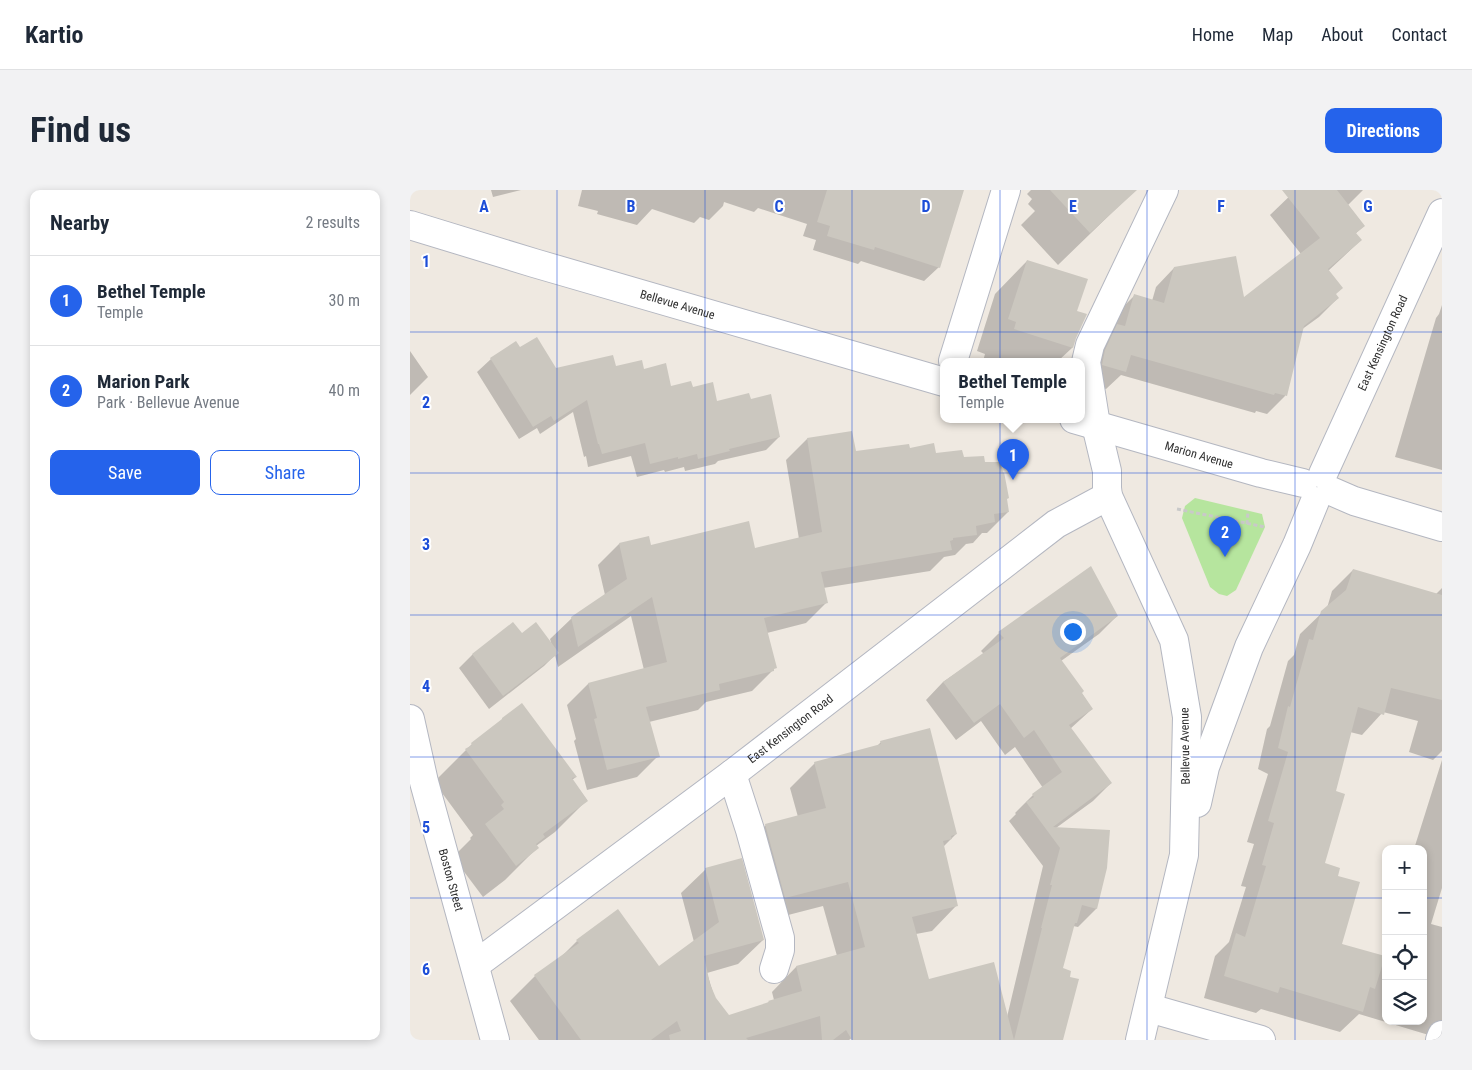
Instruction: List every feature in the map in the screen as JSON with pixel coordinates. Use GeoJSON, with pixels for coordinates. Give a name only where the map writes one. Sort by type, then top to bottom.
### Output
{"type":"FeatureCollection","features":[{"type":"Feature","properties":{"kind":"street"},"geometry":{"type":"LineString","coordinates":[[954,358],[1006,190]]}},
{"type":"Feature","properties":{"kind":"street","name":"Bellevue Avenue"},"geometry":{"type":"LineString","coordinates":[[1140,1040],[1184,855],[1187,717],[1174,640],[1108,496],[1106,488],[1107,471],[1085,422],[1086,362],[1090,345],[1164,190]]}},
{"type":"Feature","properties":{"kind":"street","name":"East Kensington Road"},"geometry":{"type":"LineString","coordinates":[[1184,855],[1205,768],[1249,647],[1297,545],[1318,487],[1442,213]]}},
{"type":"Feature","properties":{"kind":"street","name":"Bellevue Avenue"},"geometry":{"type":"LineString","coordinates":[[410,226],[534,264],[940,381]]}},
{"type":"Feature","properties":{"kind":"street","name":"Marion Avenue"},"geometry":{"type":"LineString","coordinates":[[1085,422],[1261,473],[1318,487],[1354,501],[1442,527]]}},
{"type":"Feature","properties":{"kind":"street","name":"East Kensington Road"},"geometry":{"type":"LineString","coordinates":[[475,965],[732,774],[1056,524],[1108,496]]}},
{"type":"Feature","properties":{"kind":"street","name":"Boston Street"},"geometry":{"type":"LineString","coordinates":[[410,720],[424,782],[495,1040]]}},
{"type":"Feature","properties":{"kind":"street"},"geometry":{"type":"LineString","coordinates":[[732,774],[750,830],[780,938],[780,950],[774,969]]}},
{"type":"Feature","properties":{"kind":"street"},"geometry":{"type":"LineString","coordinates":[[1149,1008],[1261,1040]]}},
{"type":"Feature","properties":{"kind":"street"},"geometry":{"type":"LineString","coordinates":[[1440,1040],[1442,1035]]}},
{"type":"Feature","properties":{"kind":"path"},"geometry":{"type":"LineString","coordinates":[[1177,509],[1265,527]]}},
{"type":"Feature","properties":{"kind":"path"},"geometry":{"type":"LineString","coordinates":[[1247,524],[1248,511]]}},
{"type":"Feature","properties":{"kind":"green space"},"geometry":{"type":"Polygon","coordinates":[[[1195,498],[1262,514],[1265,527],[1236,590],[1227,596],[1219,594],[1210,587],[1182,518],[1185,506],[1195,498]]]}},
{"type":"Feature","properties":{"kind":"building"},"geometry":{"type":"Polygon","coordinates":[[[827,190],[964,190],[940,268],[875,247],[874,250],[827,236],[830,226],[817,222],[827,190]]]}},
{"type":"Feature","properties":{"kind":"building"},"geometry":{"type":"Polygon","coordinates":[[[1050,190],[1137,190],[1090,233],[1050,190]]]}},
{"type":"Feature","properties":{"kind":"building"},"geometry":{"type":"Polygon","coordinates":[[[1282,190],[1337,190],[1365,226],[1356,233],[1362,240],[1328,269],[1343,288],[1336,294],[1339,298],[1304,326],[1287,396],[1275,393],[1274,395],[1131,355],[1126,372],[1102,365],[1105,350],[1117,324],[1125,326],[1134,294],[1164,303],[1174,267],[1236,256],[1244,297],[1320,238],[1282,190]]]}},
{"type":"Feature","properties":{"kind":"building"},"geometry":{"type":"Polygon","coordinates":[[[1027,260],[1088,279],[1077,311],[1087,314],[1073,348],[1014,329],[1016,322],[1008,319],[1027,260]]]}},
{"type":"Feature","properties":{"kind":"building"},"geometry":{"type":"Polygon","coordinates":[[[537,337],[556,368],[613,355],[616,366],[642,360],[644,369],[666,363],[671,386],[691,381],[693,387],[713,382],[717,401],[749,393],[751,399],[771,394],[780,437],[729,449],[730,451],[698,459],[697,454],[650,464],[645,443],[602,454],[587,400],[554,421],[551,416],[533,427],[490,358],[516,341],[520,347],[537,337]]]}},
{"type":"Feature","properties":{"kind":"building"},"geometry":{"type":"Polygon","coordinates":[[[852,431],[856,451],[909,444],[910,448],[934,443],[936,453],[962,450],[964,457],[984,456],[985,462],[1001,462],[1009,498],[1007,499],[1009,512],[994,514],[995,522],[976,526],[977,535],[953,538],[950,541],[952,550],[821,572],[828,603],[764,618],[777,668],[774,671],[719,684],[720,690],[646,707],[660,757],[607,770],[594,719],[597,718],[588,683],[667,662],[652,597],[578,647],[571,617],[627,579],[619,543],[649,536],[651,545],[749,521],[755,548],[822,532],[807,438],[852,431]]]}},
{"type":"Feature","properties":{"kind":"building"},"geometry":{"type":"Polygon","coordinates":[[[1091,566],[1118,616],[1060,658],[1084,691],[1082,693],[1093,709],[1069,725],[1112,783],[1053,827],[1110,830],[1107,868],[1097,909],[1082,905],[1077,923],[1075,923],[1063,968],[1071,971],[1070,977],[1079,979],[1063,1040],[1014,1040],[1060,848],[1026,802],[1034,797],[1032,794],[1062,772],[1034,730],[1024,738],[1000,704],[974,723],[943,682],[1004,638],[998,632],[1091,566]]]}},
{"type":"Feature","properties":{"kind":"building"},"geometry":{"type":"Polygon","coordinates":[[[1353,569],[1442,595],[1442,700],[1391,688],[1384,715],[1358,707],[1336,791],[1345,794],[1325,863],[1340,868],[1338,876],[1360,882],[1342,944],[1382,955],[1382,966],[1375,989],[1370,987],[1363,1012],[1280,987],[1278,993],[1224,976],[1236,933],[1245,937],[1266,866],[1262,865],[1274,823],[1268,821],[1288,752],[1278,748],[1288,706],[1290,707],[1309,639],[1313,640],[1321,611],[1346,590],[1353,569]]]}},
{"type":"Feature","properties":{"kind":"building"},"geometry":{"type":"Polygon","coordinates":[[[513,622],[522,633],[536,622],[559,653],[503,696],[472,654],[513,622]]]}},
{"type":"Feature","properties":{"kind":"building"},"geometry":{"type":"Polygon","coordinates":[[[522,703],[577,777],[572,778],[588,801],[543,834],[545,837],[536,844],[539,848],[516,866],[485,824],[504,809],[501,805],[504,802],[465,749],[522,703]]]}},
{"type":"Feature","properties":{"kind":"building"},"geometry":{"type":"Polygon","coordinates":[[[930,728],[957,834],[951,836],[952,839],[943,841],[958,906],[912,917],[929,979],[994,962],[1014,1040],[852,1040],[846,1030],[833,1040],[822,1040],[820,1016],[746,1038],[748,1040],[670,1040],[669,1035],[681,1031],[677,1021],[651,1040],[581,1040],[534,975],[579,943],[576,940],[618,909],[659,966],[719,922],[705,868],[742,858],[764,940],[704,956],[710,984],[716,998],[729,1015],[802,991],[796,966],[865,947],[848,882],[785,898],[765,824],[826,808],[814,762],[881,744],[880,741],[930,728]]]}},
{"type":"Feature","properties":{"kind":"place","name":"Bethel Temple"},"geometry":{"type":"Point","coordinates":[1013,480]}},
{"type":"Feature","properties":{"kind":"place","name":"Marion Park"},"geometry":{"type":"Point","coordinates":[1225,557]}}]}
